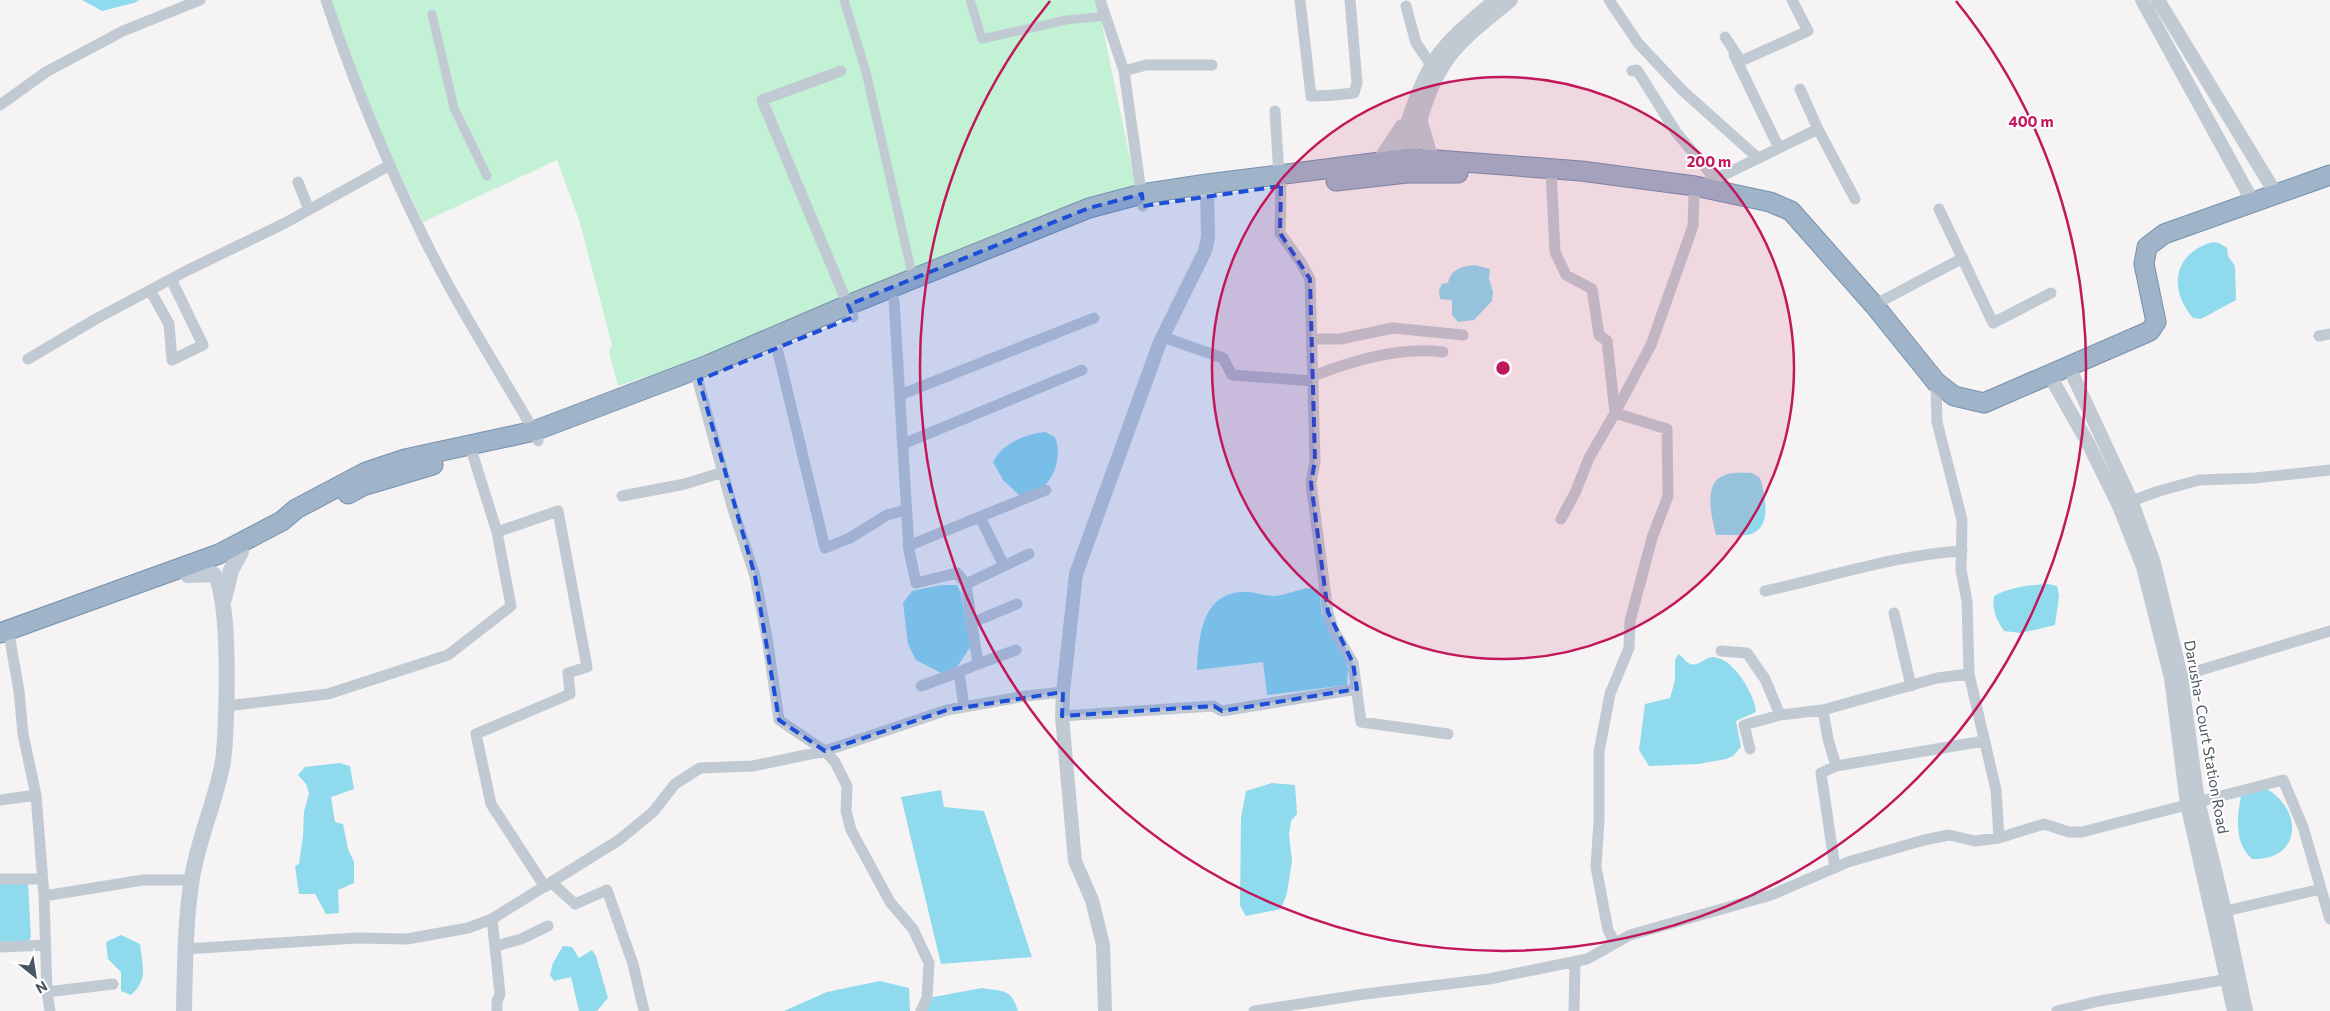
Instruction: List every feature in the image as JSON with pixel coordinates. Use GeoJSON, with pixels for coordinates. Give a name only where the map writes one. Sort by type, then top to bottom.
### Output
{"type":"FeatureCollection","features":[{"type":"Feature","properties":{"kind":"highway"},"geometry":{"type":"LineString","coordinates":[[697,375],[777,348],[913,278],[1089,208],[1432,160],[1550,174],[1703,187],[1770,202],[1791,211],[1874,305],[1936,382],[1954,396],[1984,403],[2150,331],[2156,322],[2144,264],[2147,247],[2164,234],[2274,191],[2330,175]]}},
{"type":"Feature","properties":{"kind":"highway"},"geometry":{"type":"LineString","coordinates":[[2274,191],[2330,165]]}},
{"type":"Feature","properties":{"kind":"highway"},"geometry":{"type":"LineString","coordinates":[[1397,166],[1477,174],[1550,174]]}},
{"type":"Feature","properties":{"kind":"highway"},"geometry":{"type":"LineString","coordinates":[[3,638],[222,562],[363,486],[472,452],[536,436],[697,375],[850,311],[894,300],[1100,215],[1142,200]]}},
{"type":"Feature","properties":{"kind":"highway"},"geometry":{"type":"LineString","coordinates":[[3,638],[219,554],[282,521],[296,509],[366,472],[405,459],[472,452]]}},
{"type":"Feature","properties":{"kind":"main road"},"geometry":{"type":"LineString","coordinates":[[184,1011],[185,949],[192,880],[223,761],[226,706],[224,599],[231,570],[241,552]]}},
{"type":"Feature","properties":{"kind":"main road"},"geometry":{"type":"LineString","coordinates":[[188,575],[213,574],[216,576],[224,599]]}},
{"type":"Feature","properties":{"kind":"street"},"geometry":{"type":"LineString","coordinates":[[0,105],[46,72],[115,36],[200,0]]}},
{"type":"Feature","properties":{"kind":"street"},"geometry":{"type":"LineString","coordinates":[[326,0],[349,69],[390,165],[435,258],[536,436]]}},
{"type":"Feature","properties":{"kind":"street"},"geometry":{"type":"LineString","coordinates":[[844,0],[866,72],[913,278]]}},
{"type":"Feature","properties":{"kind":"street"},"geometry":{"type":"LineString","coordinates":[[970,0],[982,39],[1066,20],[1106,16]]}},
{"type":"Feature","properties":{"kind":"street"},"geometry":{"type":"LineString","coordinates":[[1100,0],[1124,71],[1142,200]]}},
{"type":"Feature","properties":{"kind":"street"},"geometry":{"type":"LineString","coordinates":[[1300,0],[1311,96],[1316,96],[1342,95],[1354,92],[1355,90],[1357,83],[1350,0]]}},
{"type":"Feature","properties":{"kind":"street"},"geometry":{"type":"LineString","coordinates":[[1397,166],[1432,66],[1456,34],[1495,0]]}},
{"type":"Feature","properties":{"kind":"street"},"geometry":{"type":"LineString","coordinates":[[1397,166],[1415,118],[1423,109],[1442,66],[1460,46],[1511,0]]}},
{"type":"Feature","properties":{"kind":"street"},"geometry":{"type":"LineString","coordinates":[[1609,0],[1638,43],[1683,91],[1758,158]]}},
{"type":"Feature","properties":{"kind":"street"},"geometry":{"type":"LineString","coordinates":[[1779,148],[1724,35],[1741,61],[1808,31],[1792,0]]}},
{"type":"Feature","properties":{"kind":"street"},"geometry":{"type":"LineString","coordinates":[[2142,0],[2252,199]]}},
{"type":"Feature","properties":{"kind":"street"},"geometry":{"type":"LineString","coordinates":[[2158,0],[2274,191]]}},
{"type":"Feature","properties":{"kind":"street"},"geometry":{"type":"LineString","coordinates":[[1406,6],[1416,43],[1432,66]]}},
{"type":"Feature","properties":{"kind":"street"},"geometry":{"type":"LineString","coordinates":[[432,14],[454,108],[487,176]]}},
{"type":"Feature","properties":{"kind":"street"},"geometry":{"type":"LineString","coordinates":[[1124,71],[1146,65],[1212,65]]}},
{"type":"Feature","properties":{"kind":"street"},"geometry":{"type":"LineString","coordinates":[[841,70],[762,100],[850,311]]}},
{"type":"Feature","properties":{"kind":"street"},"geometry":{"type":"LineString","coordinates":[[1561,518],[1575,493],[1589,458],[1651,345],[1693,226],[1703,187],[1676,132],[1637,70],[1632,71]]}},
{"type":"Feature","properties":{"kind":"street"},"geometry":{"type":"LineString","coordinates":[[1800,89],[1818,129],[1855,199]]}},
{"type":"Feature","properties":{"kind":"street"},"geometry":{"type":"LineString","coordinates":[[1275,112],[1280,181],[1280,233],[1310,279],[1315,461],[1310,484],[1328,612],[1333,629],[1353,663],[1361,722],[1448,734]]}},
{"type":"Feature","properties":{"kind":"street"},"geometry":{"type":"LineString","coordinates":[[1415,118],[1432,160]]}},
{"type":"Feature","properties":{"kind":"street"},"geometry":{"type":"LineString","coordinates":[[1703,187],[1818,129]]}},
{"type":"Feature","properties":{"kind":"street"},"geometry":{"type":"LineString","coordinates":[[28,359],[94,320],[309,210],[390,165]]}},
{"type":"Feature","properties":{"kind":"street"},"geometry":{"type":"LineString","coordinates":[[1550,174],[1555,252],[1566,276],[1592,289],[1599,336],[1607,341],[1615,413]]}},
{"type":"Feature","properties":{"kind":"street"},"geometry":{"type":"LineString","coordinates":[[298,182],[309,210]]}},
{"type":"Feature","properties":{"kind":"street"},"geometry":{"type":"LineString","coordinates":[[1106,1011],[1103,945],[1092,900],[1075,861],[1062,716],[1076,574],[1163,337],[1205,252],[1208,237],[1207,191]]}},
{"type":"Feature","properties":{"kind":"street"},"geometry":{"type":"LineString","coordinates":[[1939,209],[1993,323],[2051,294]]}},
{"type":"Feature","properties":{"kind":"street"},"geometry":{"type":"LineString","coordinates":[[1874,305],[1963,258]]}},
{"type":"Feature","properties":{"kind":"street"},"geometry":{"type":"LineString","coordinates":[[150,290],[169,324],[172,360],[203,345],[171,279]]}},
{"type":"Feature","properties":{"kind":"street"},"geometry":{"type":"LineString","coordinates":[[894,300],[908,546],[916,583],[957,573],[966,584],[978,664]]}},
{"type":"Feature","properties":{"kind":"street"},"geometry":{"type":"LineString","coordinates":[[900,395],[1094,318]]}},
{"type":"Feature","properties":{"kind":"street"},"geometry":{"type":"LineString","coordinates":[[1312,339],[1340,339],[1393,328],[1463,335]]}},
{"type":"Feature","properties":{"kind":"street"},"geometry":{"type":"LineString","coordinates":[[1163,337],[1223,358],[1232,375],[1313,378],[1350,362],[1425,349],[1443,352]]}},
{"type":"Feature","properties":{"kind":"street"},"geometry":{"type":"LineString","coordinates":[[777,348],[826,548],[850,538],[886,515],[906,510]]}},
{"type":"Feature","properties":{"kind":"street","name":"Darusha- Court Station Road"},"geometry":{"type":"LineString","coordinates":[[2068,366],[2125,503],[2176,677],[2192,803],[2234,978],[2246,1011]]}},
{"type":"Feature","properties":{"kind":"street"},"geometry":{"type":"LineString","coordinates":[[903,444],[1082,370]]}},
{"type":"Feature","properties":{"kind":"street"},"geometry":{"type":"LineString","coordinates":[[697,375],[723,472],[755,576],[767,638],[779,720],[825,750],[835,762],[847,786],[846,811],[851,830],[890,902],[913,929],[930,963],[927,998],[922,1011]]}},
{"type":"Feature","properties":{"kind":"street","name":"Darusha- Court Station Road"},"geometry":{"type":"LineString","coordinates":[[2050,376],[2125,503]]}},
{"type":"Feature","properties":{"kind":"street"},"geometry":{"type":"LineString","coordinates":[[1936,382],[1937,422],[1962,520],[1961,570],[1967,602],[1969,674],[1996,790],[1999,838]]}},
{"type":"Feature","properties":{"kind":"street"},"geometry":{"type":"LineString","coordinates":[[1615,413],[1667,429],[1669,462],[1668,496],[1652,538],[1630,621],[1629,648],[1610,694],[1598,752],[1599,821],[1596,866],[1608,930],[1615,943]]}},
{"type":"Feature","properties":{"kind":"street"},"geometry":{"type":"LineString","coordinates":[[226,706],[328,694],[448,655],[511,606],[498,532],[472,452]]}},
{"type":"Feature","properties":{"kind":"street"},"geometry":{"type":"LineString","coordinates":[[2125,503],[2199,480],[2255,478],[2330,470]]}},
{"type":"Feature","properties":{"kind":"street"},"geometry":{"type":"LineString","coordinates":[[622,496],[685,484],[723,472]]}},
{"type":"Feature","properties":{"kind":"street"},"geometry":{"type":"LineString","coordinates":[[908,546],[1046,490]]}},
{"type":"Feature","properties":{"kind":"street"},"geometry":{"type":"LineString","coordinates":[[498,532],[558,511],[587,667],[568,673],[570,694],[476,734],[491,804],[548,885],[575,904],[608,890],[633,964],[644,1011]]}},
{"type":"Feature","properties":{"kind":"street"},"geometry":{"type":"LineString","coordinates":[[980,517],[1004,566]]}},
{"type":"Feature","properties":{"kind":"street"},"geometry":{"type":"LineString","coordinates":[[1765,591],[1834,573],[1871,567],[1932,552],[1962,551]]}},
{"type":"Feature","properties":{"kind":"street"},"geometry":{"type":"LineString","coordinates":[[966,584],[1029,554]]}},
{"type":"Feature","properties":{"kind":"street"},"geometry":{"type":"LineString","coordinates":[[972,623],[1017,604]]}},
{"type":"Feature","properties":{"kind":"street"},"geometry":{"type":"LineString","coordinates":[[1894,613],[1911,686]]}},
{"type":"Feature","properties":{"kind":"street"},"geometry":{"type":"LineString","coordinates":[[2176,677],[2330,631]]}},
{"type":"Feature","properties":{"kind":"street"},"geometry":{"type":"LineString","coordinates":[[3,638],[19,691],[24,734],[36,795],[44,896],[47,992],[50,1011]]}},
{"type":"Feature","properties":{"kind":"street"},"geometry":{"type":"LineString","coordinates":[[921,686],[1016,650]]}},
{"type":"Feature","properties":{"kind":"street"},"geometry":{"type":"LineString","coordinates":[[1721,651],[1747,652],[1765,679],[1780,715]]}},
{"type":"Feature","properties":{"kind":"street"},"geometry":{"type":"LineString","coordinates":[[959,672],[964,707]]}},
{"type":"Feature","properties":{"kind":"street"},"geometry":{"type":"LineString","coordinates":[[1750,749],[1744,725],[1780,715],[1823,710],[1937,678],[1969,674]]}},
{"type":"Feature","properties":{"kind":"street"},"geometry":{"type":"LineString","coordinates":[[1062,716],[1213,706],[1222,711],[1357,689]]}},
{"type":"Feature","properties":{"kind":"street"},"geometry":{"type":"LineString","coordinates":[[185,949],[357,938],[407,939],[468,928],[492,919],[619,840],[653,812],[675,784],[700,768],[754,766],[825,750],[947,710],[1026,696],[1063,692]]}},
{"type":"Feature","properties":{"kind":"street"},"geometry":{"type":"LineString","coordinates":[[1823,710],[1828,739],[1836,766]]}},
{"type":"Feature","properties":{"kind":"street"},"geometry":{"type":"LineString","coordinates":[[1834,868],[1821,773],[1836,766],[1984,742]]}},
{"type":"Feature","properties":{"kind":"street"},"geometry":{"type":"LineString","coordinates":[[1254,1011],[1325,1006],[1489,979],[1587,959],[1630,935],[1771,895],[1848,862],[1949,835],[1975,841],[1999,838],[2044,824],[2069,832],[2082,832],[2283,780],[2303,827],[2330,919]]}},
{"type":"Feature","properties":{"kind":"street"},"geometry":{"type":"LineString","coordinates":[[0,800],[36,795]]}},
{"type":"Feature","properties":{"kind":"street"},"geometry":{"type":"LineString","coordinates":[[0,879],[42,879]]}},
{"type":"Feature","properties":{"kind":"street"},"geometry":{"type":"LineString","coordinates":[[44,896],[142,880],[192,880]]}},
{"type":"Feature","properties":{"kind":"street"},"geometry":{"type":"LineString","coordinates":[[2218,912],[2321,888]]}},
{"type":"Feature","properties":{"kind":"street"},"geometry":{"type":"LineString","coordinates":[[492,919],[500,994],[497,1001],[497,1011]]}},
{"type":"Feature","properties":{"kind":"street"},"geometry":{"type":"LineString","coordinates":[[496,946],[521,939],[548,926]]}},
{"type":"Feature","properties":{"kind":"street"},"geometry":{"type":"LineString","coordinates":[[0,947],[46,944]]}},
{"type":"Feature","properties":{"kind":"street"},"geometry":{"type":"LineString","coordinates":[[1574,1011],[1575,961]]}},
{"type":"Feature","properties":{"kind":"street"},"geometry":{"type":"LineString","coordinates":[[2057,1011],[2099,1001],[2234,978]]}},
{"type":"Feature","properties":{"kind":"street","name":"Darusha- Court Station Road"},"geometry":{"type":"LineString","coordinates":[[2234,978],[2234,1011]]}},
{"type":"Feature","properties":{"kind":"street"},"geometry":{"type":"LineString","coordinates":[[47,992],[113,984]]}},
{"type":"Feature","properties":{"kind":"highlighted area"},"geometry":{"type":"Polygon","coordinates":[[[1281,186],[1280,233],[1310,279],[1315,461],[1311,483],[1328,612],[1353,663],[1357,689],[1222,711],[1214,706],[1062,716],[1063,692],[947,710],[825,751],[779,720],[755,576],[699,380],[853,317],[848,305],[1089,208],[1142,194],[1143,206],[1281,186]]]}},
{"type":"Feature","properties":{"kind":"green space"},"geometry":{"type":"Polygon","coordinates":[[[329,0],[1095,0],[1101,19],[1136,187],[751,342],[618,386],[609,352],[612,345],[580,223],[557,160],[423,222],[385,143],[329,0]]]}},
{"type":"Feature","properties":{"kind":"water"},"geometry":{"type":"Polygon","coordinates":[[[82,0],[139,0],[102,11],[82,0]]]}},
{"type":"Feature","properties":{"kind":"water"},"geometry":{"type":"Polygon","coordinates":[[[2213,242],[2227,248],[2228,256],[2235,266],[2236,300],[2201,319],[2193,318],[2185,307],[2180,295],[2179,273],[2189,254],[2213,242]]]}},
{"type":"Feature","properties":{"kind":"water"},"geometry":{"type":"Polygon","coordinates":[[[1475,265],[1490,269],[1489,279],[1493,292],[1492,301],[1474,320],[1458,322],[1452,315],[1452,300],[1440,299],[1439,290],[1442,284],[1448,283],[1454,271],[1462,267],[1475,265]]]}},
{"type":"Feature","properties":{"kind":"water"},"geometry":{"type":"Polygon","coordinates":[[[1045,432],[1055,437],[1058,447],[1056,467],[1052,476],[1039,490],[1020,496],[1003,480],[993,462],[997,455],[1015,441],[1022,437],[1045,432]]]}},
{"type":"Feature","properties":{"kind":"water"},"geometry":{"type":"Polygon","coordinates":[[[1752,473],[1760,478],[1764,493],[1766,511],[1761,526],[1756,532],[1747,535],[1716,535],[1710,501],[1713,485],[1725,475],[1752,473]]]}},
{"type":"Feature","properties":{"kind":"water"},"geometry":{"type":"Polygon","coordinates":[[[2048,584],[2057,586],[2059,596],[2055,625],[2021,633],[2004,631],[1995,614],[1994,596],[2027,586],[2048,584]]]}},
{"type":"Feature","properties":{"kind":"water"},"geometry":{"type":"Polygon","coordinates":[[[941,585],[957,585],[961,593],[971,646],[957,667],[943,674],[916,660],[908,644],[903,603],[912,591],[941,585]]]}},
{"type":"Feature","properties":{"kind":"water"},"geometry":{"type":"Polygon","coordinates":[[[1307,588],[1319,590],[1322,614],[1344,654],[1348,669],[1347,685],[1267,695],[1263,662],[1197,670],[1201,632],[1210,609],[1218,601],[1228,595],[1242,592],[1273,596],[1307,588]]]}},
{"type":"Feature","properties":{"kind":"water"},"geometry":{"type":"Polygon","coordinates":[[[1678,654],[1693,665],[1712,657],[1720,658],[1734,669],[1747,686],[1755,704],[1756,712],[1736,721],[1741,747],[1733,756],[1698,764],[1649,766],[1639,750],[1645,704],[1670,698],[1675,680],[1675,661],[1678,654]]]}},
{"type":"Feature","properties":{"kind":"water"},"geometry":{"type":"Polygon","coordinates":[[[339,763],[350,766],[354,789],[331,797],[335,822],[343,824],[348,849],[354,862],[354,883],[338,890],[339,913],[326,914],[315,894],[299,894],[295,866],[299,864],[304,812],[309,793],[306,784],[298,775],[305,767],[339,763]]]}},
{"type":"Feature","properties":{"kind":"water"},"geometry":{"type":"Polygon","coordinates":[[[1272,783],[1295,785],[1297,814],[1291,821],[1289,834],[1292,861],[1287,893],[1281,909],[1246,916],[1240,906],[1241,817],[1246,791],[1272,783]]]}},
{"type":"Feature","properties":{"kind":"water"},"geometry":{"type":"Polygon","coordinates":[[[2265,788],[2278,797],[2286,808],[2291,820],[2292,832],[2288,843],[2281,852],[2269,857],[2252,859],[2242,845],[2238,829],[2238,812],[2241,796],[2265,788]]]}},
{"type":"Feature","properties":{"kind":"water"},"geometry":{"type":"Polygon","coordinates":[[[941,790],[944,807],[984,811],[1032,957],[941,964],[901,797],[941,790]]]}},
{"type":"Feature","properties":{"kind":"water"},"geometry":{"type":"Polygon","coordinates":[[[0,880],[28,883],[31,937],[29,941],[0,942],[0,880]]]}},
{"type":"Feature","properties":{"kind":"water"},"geometry":{"type":"Polygon","coordinates":[[[121,935],[140,944],[143,965],[142,977],[137,989],[131,995],[121,991],[121,972],[108,959],[106,942],[121,935]]]}},
{"type":"Feature","properties":{"kind":"water"},"geometry":{"type":"Polygon","coordinates":[[[563,946],[572,947],[579,958],[592,950],[596,956],[608,998],[597,1011],[579,1011],[571,977],[554,981],[550,975],[553,963],[563,946]]]}},
{"type":"Feature","properties":{"kind":"water"},"geometry":{"type":"Polygon","coordinates":[[[880,981],[909,988],[910,1011],[784,1011],[827,992],[880,981]]]}},
{"type":"Feature","properties":{"kind":"water"},"geometry":{"type":"Polygon","coordinates":[[[982,988],[1006,992],[1013,998],[1018,1011],[926,1011],[933,997],[982,988]]]}}]}
